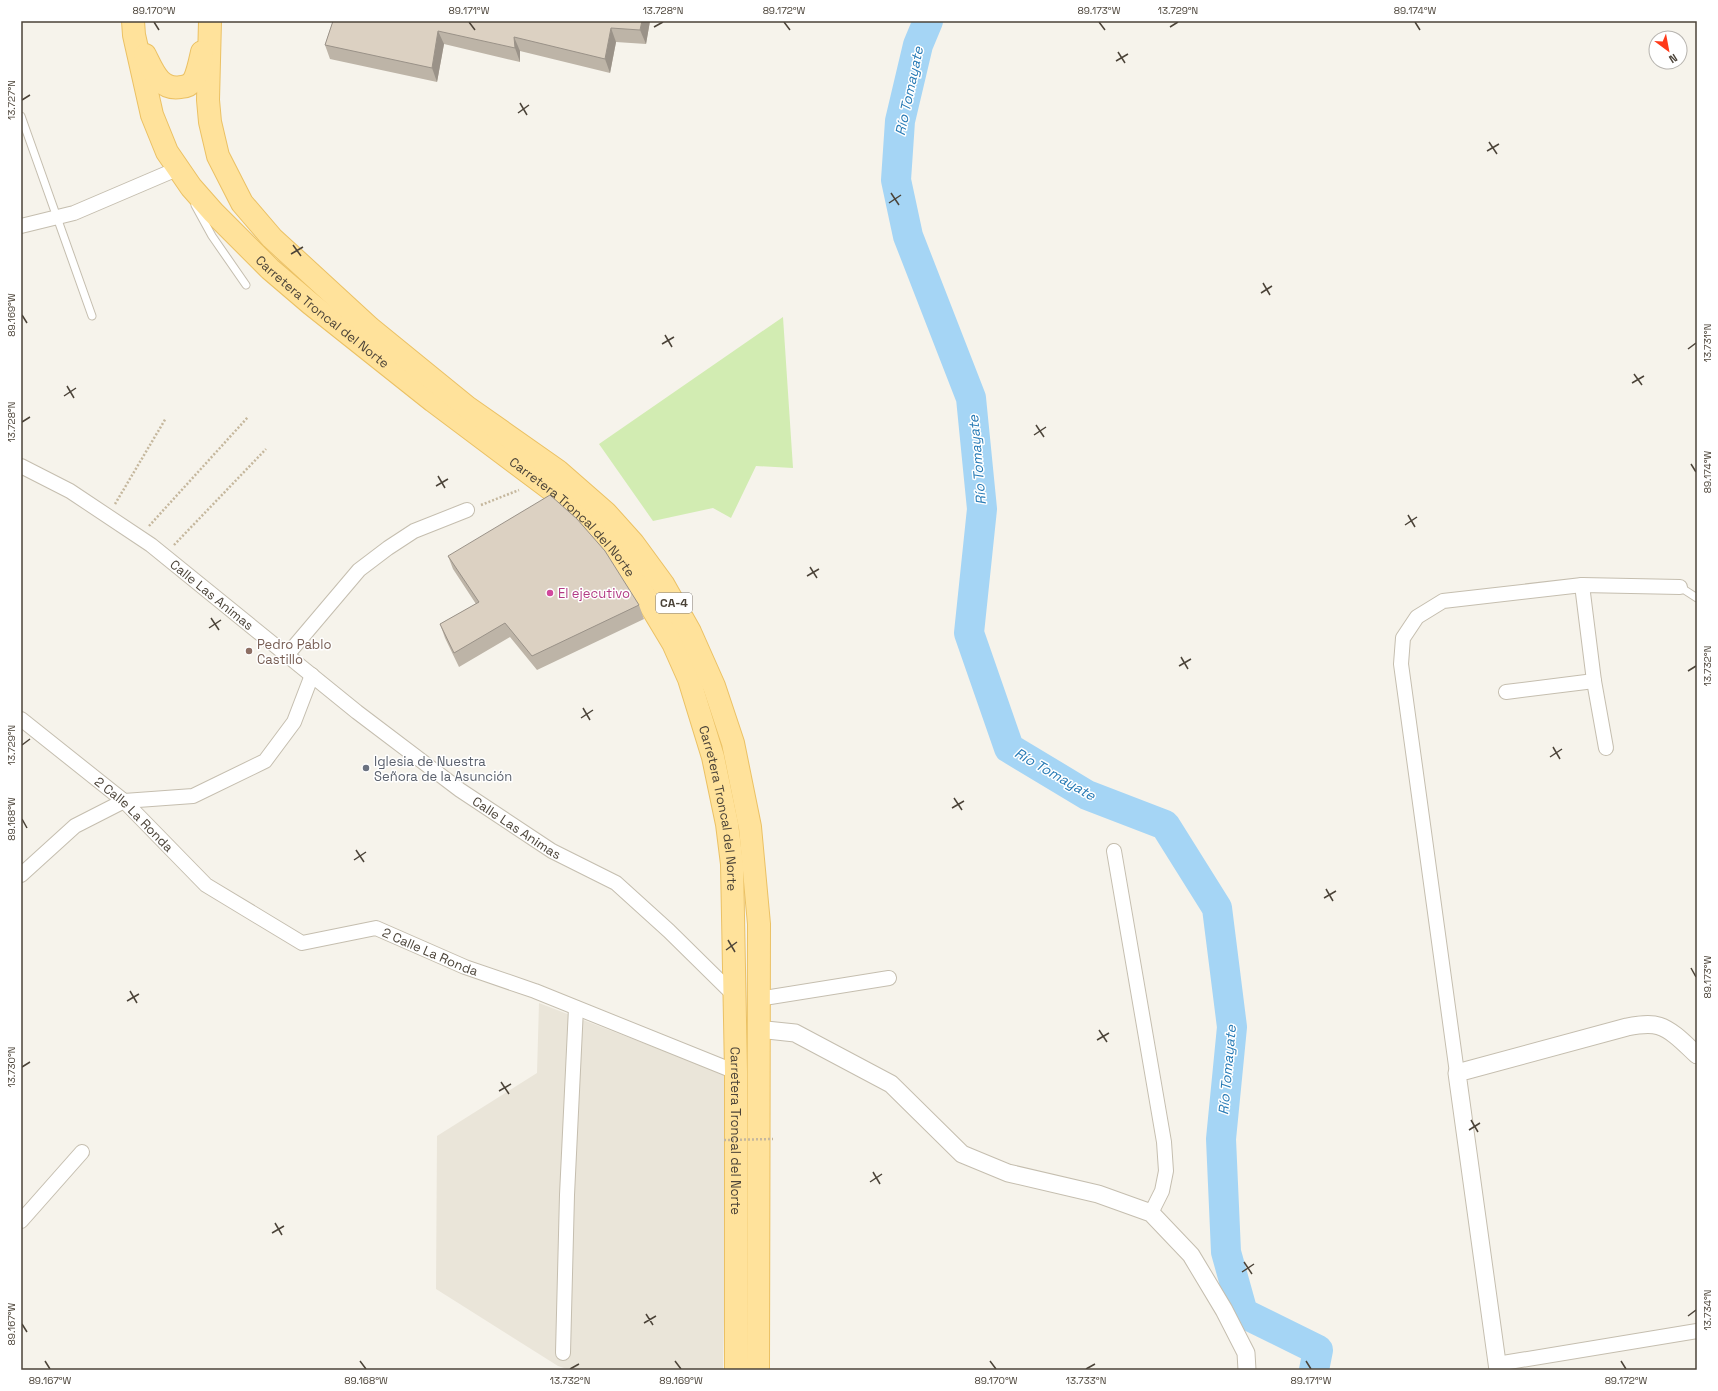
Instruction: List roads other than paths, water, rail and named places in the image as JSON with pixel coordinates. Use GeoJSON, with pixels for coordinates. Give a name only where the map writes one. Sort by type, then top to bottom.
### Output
{"type":"FeatureCollection","features":[{"type":"Feature","properties":{"kind":"main road"},"geometry":{"type":"LineString","coordinates":[[134,28],[153,74],[164,85],[176,88],[188,86],[194,80],[210,24]]}},
{"type":"Feature","properties":{"kind":"main road","name":"Carretera Troncal del Norte"},"geometry":{"type":"LineString","coordinates":[[210,24],[208,100],[213,140],[218,156],[234,190],[250,214],[272,238],[370,328],[467,407],[558,471],[606,513],[648,562],[663,584],[690,632],[714,686],[724,714],[741,777],[750,826],[759,924],[758,1370]]}},
{"type":"Feature","properties":{"kind":"main road","name":"Carretera Troncal del Norte"},"geometry":{"type":"LineString","coordinates":[[134,28],[152,115],[167,152],[177,169],[191,187],[238,239],[311,304],[434,402],[540,482],[591,524],[620,557],[649,602],[669,637],[689,679],[712,757],[727,824],[732,864],[736,1072],[736,1370]]}},
{"type":"Feature","properties":{"kind":"street"},"geometry":{"type":"LineString","coordinates":[[21,226],[74,213],[177,169]]}},
{"type":"Feature","properties":{"kind":"street","name":"Calle Las Animas"},"geometry":{"type":"LineString","coordinates":[[21,466],[70,491],[139,537],[357,712],[460,790],[552,851],[616,883],[669,931],[735,996]]}},
{"type":"Feature","properties":{"kind":"street"},"geometry":{"type":"LineString","coordinates":[[287,655],[359,570],[414,531],[467,510]]}},
{"type":"Feature","properties":{"kind":"street"},"geometry":{"type":"LineString","coordinates":[[1582,585],[1594,681],[1606,748]]}},
{"type":"Feature","properties":{"kind":"street"},"geometry":{"type":"LineString","coordinates":[[1680,587],[1582,585],[1443,601],[1417,617],[1403,638],[1401,664],[1498,1367],[1697,1331]]}},
{"type":"Feature","properties":{"kind":"street"},"geometry":{"type":"LineString","coordinates":[[21,875],[75,826],[124,802],[193,796],[264,761],[294,722],[312,675]]}},
{"type":"Feature","properties":{"kind":"street"},"geometry":{"type":"LineString","coordinates":[[1506,692],[1594,681]]}},
{"type":"Feature","properties":{"kind":"street","name":"2 Calle La Ronda"},"geometry":{"type":"LineString","coordinates":[[21,719],[124,802],[206,885],[302,943],[376,928],[465,967],[535,991],[736,1072]]}},
{"type":"Feature","properties":{"kind":"street"},"geometry":{"type":"LineString","coordinates":[[1114,851],[1164,1142],[1166,1171],[1162,1191],[1151,1213]]}},
{"type":"Feature","properties":{"kind":"street"},"geometry":{"type":"LineString","coordinates":[[758,999],[889,978]]}},
{"type":"Feature","properties":{"kind":"street"},"geometry":{"type":"LineString","coordinates":[[563,1353],[567,1195],[576,1008]]}},
{"type":"Feature","properties":{"kind":"street"},"geometry":{"type":"LineString","coordinates":[[1457,1073],[1627,1027],[1641,1025],[1659,1026],[1676,1036],[1697,1055]]}},
{"type":"Feature","properties":{"kind":"street"},"geometry":{"type":"LineString","coordinates":[[758,1029],[795,1034],[891,1084],[962,1154],[1008,1173],[1098,1194],[1151,1213],[1191,1255],[1224,1310],[1246,1353],[1247,1370]]}},
{"type":"Feature","properties":{"kind":"street"},"geometry":{"type":"LineString","coordinates":[[21,1221],[82,1152]]}},
{"type":"Feature","properties":{"kind":"lane"},"geometry":{"type":"LineString","coordinates":[[21,116],[92,316]]}},
{"type":"Feature","properties":{"kind":"lane"},"geometry":{"type":"LineString","coordinates":[[191,187],[196,207],[246,285]]}},
{"type":"Feature","properties":{"kind":"lane"},"geometry":{"type":"LineString","coordinates":[[1680,587],[1697,598]]}},
{"type":"Feature","properties":{"kind":"waterway","name":"Río Tomayate"},"geometry":{"type":"LineString","coordinates":[[928,21],[918,45],[900,121],[896,180],[908,236],[971,398],[982,509],[969,633],[1009,748],[1087,795],[1165,825],[1217,908],[1232,1027],[1221,1139],[1226,1252],[1243,1313],[1318,1350],[1314,1370]]}},
{"type":"Feature","properties":{"kind":"place","name":"El ejecutivo"},"geometry":{"type":"Point","coordinates":[550,593]}},
{"type":"Feature","properties":{"kind":"place","name":"Pedro Pablo Castillo"},"geometry":{"type":"Point","coordinates":[249,651]}},
{"type":"Feature","properties":{"kind":"place","name":"Iglesia de Nuestra Señora de la Asunción"},"geometry":{"type":"Point","coordinates":[366,768]}}]}
